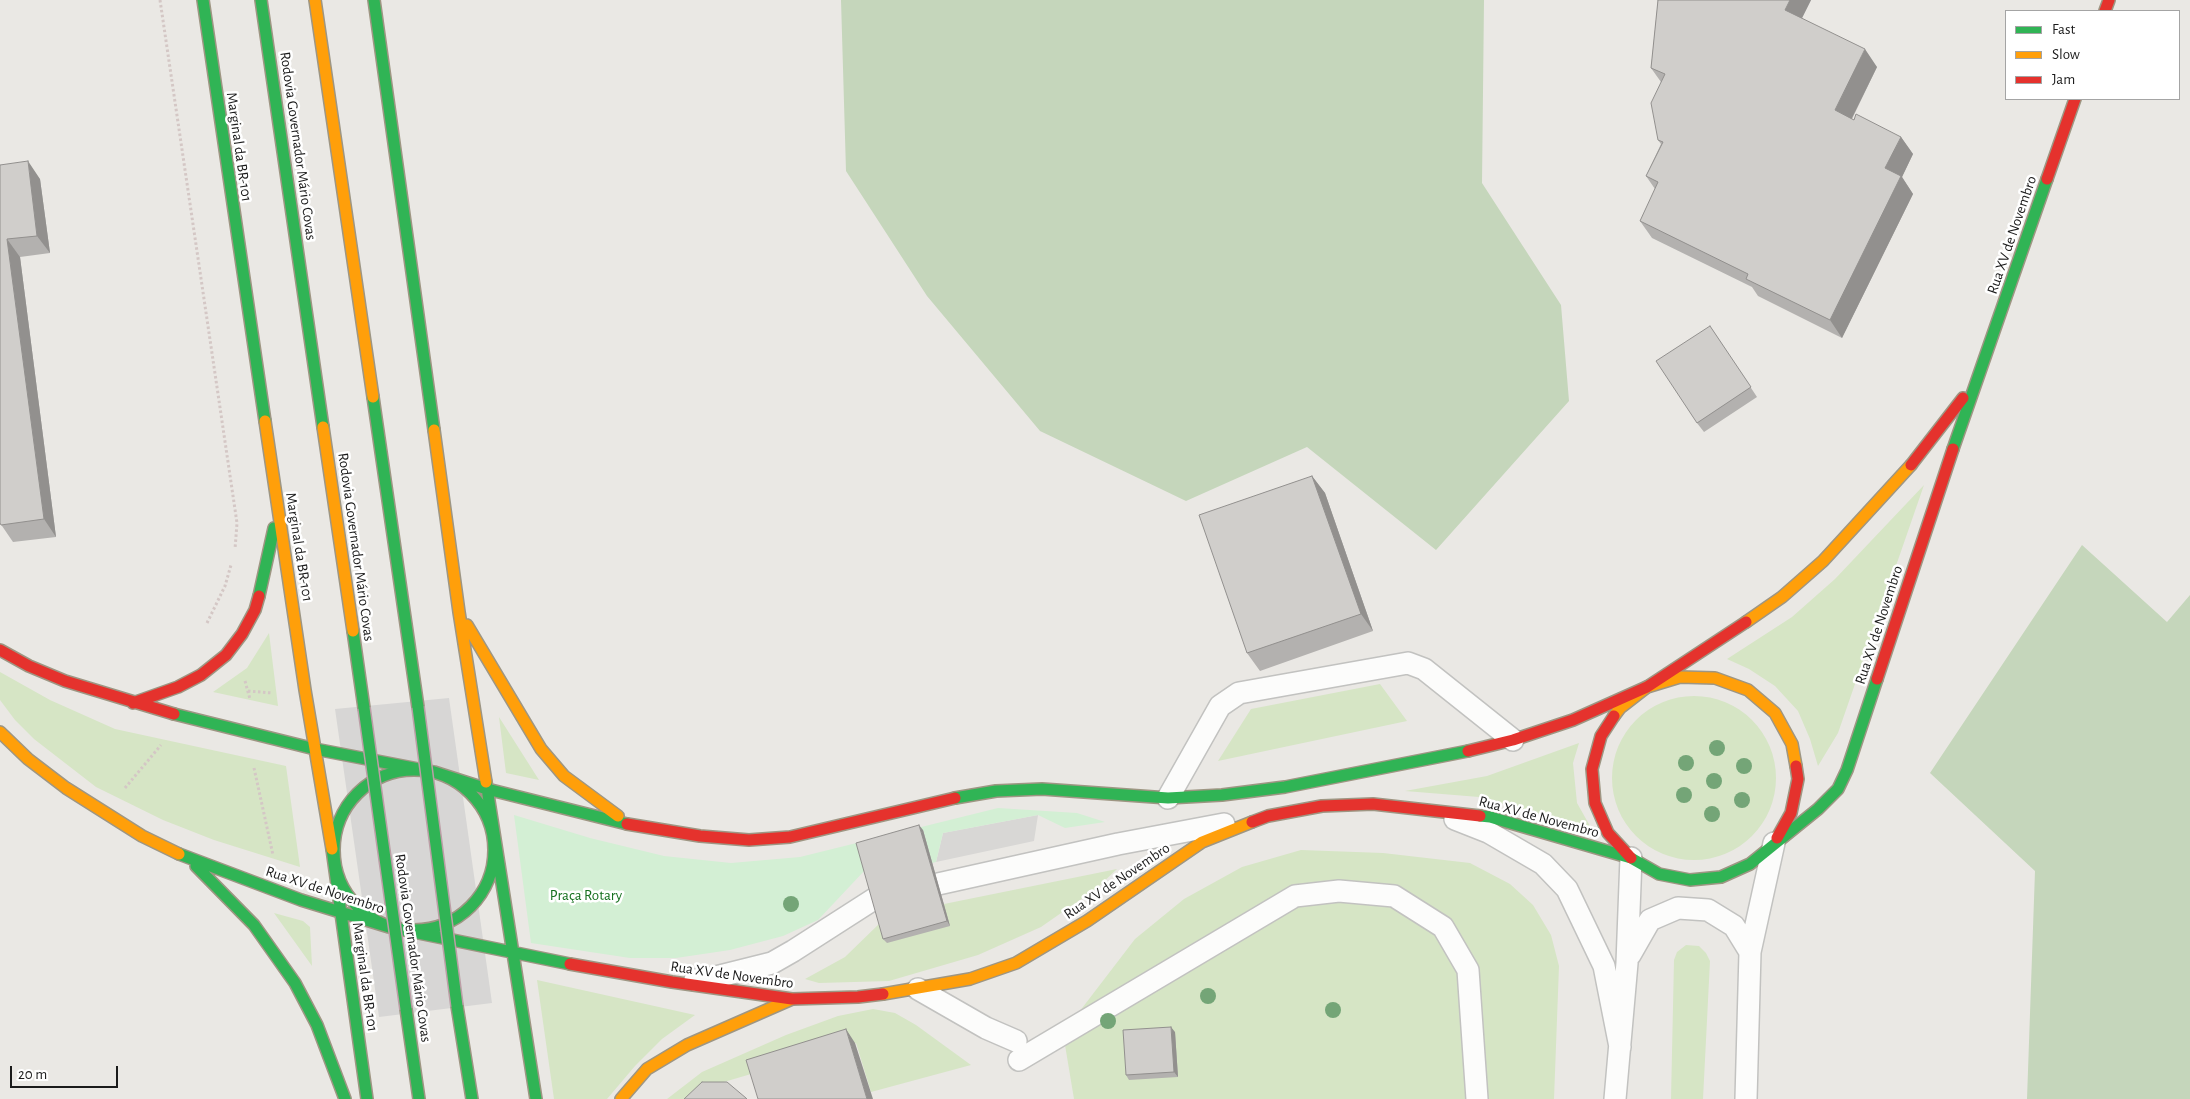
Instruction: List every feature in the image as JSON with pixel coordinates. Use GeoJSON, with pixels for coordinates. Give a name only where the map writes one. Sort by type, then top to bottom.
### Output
{"type":"FeatureCollection","features":[{"type":"Feature","properties":{"kind":"main road","name":"Marginal da BR-101"},"geometry":{"type":"LineString","coordinates":[[203,0],[278,507],[335,866],[367,1099]]}},
{"type":"Feature","properties":{"kind":"main road","name":"Rodovia Governador Mário Covas"},"geometry":{"type":"LineString","coordinates":[[261,0],[419,1099]]}},
{"type":"Feature","properties":{"kind":"main road"},"geometry":{"type":"LineString","coordinates":[[315,0],[418,707],[457,1006],[472,1099]]}},
{"type":"Feature","properties":{"kind":"main road"},"geometry":{"type":"LineString","coordinates":[[374,0],[459,612],[536,1099]]}},
{"type":"Feature","properties":{"kind":"main road","name":"Rua XV de Novembro"},"geometry":{"type":"LineString","coordinates":[[0,732],[28,759],[66,788],[142,836],[189,859],[272,890],[390,927],[514,953],[672,982],[792,999],[858,997],[918,990],[970,979],[1016,963],[1087,921],[1202,842],[1268,816],[1322,806],[1373,804],[1432,809],[1490,818],[1632,858],[1659,874],[1690,880],[1721,877],[1750,864],[1818,808],[1838,789],[1847,770],[1976,380],[2075,100]]}},
{"type":"Feature","properties":{"kind":"main road","name":"Rua XV de Novembro"},"geometry":{"type":"LineString","coordinates":[[0,650],[29,666],[65,681],[133,703],[315,749],[434,772],[487,790],[634,826],[700,836],[749,840],[790,837],[956,798],[996,791],[1042,789],[1168,798],[1222,795],[1285,787],[1435,759],[1513,740],[1573,720],[1647,687],[1782,597],[1822,561],[1867,515],[1909,467],[1976,380]]}},
{"type":"Feature","properties":{"kind":"main road"},"geometry":{"type":"LineString","coordinates":[[133,703],[178,687],[200,675],[226,654],[242,634],[256,610],[264,581],[278,507]]}},
{"type":"Feature","properties":{"kind":"main road"},"geometry":{"type":"LineString","coordinates":[[459,612],[541,749],[564,776],[592,799],[634,826]]}},
{"type":"Feature","properties":{"kind":"main road"},"geometry":{"type":"LineString","coordinates":[[1632,858],[1608,833],[1595,803],[1592,768],[1601,736],[1620,708],[1647,687],[1680,677],[1716,678],[1748,690],[1775,713],[1792,744],[1798,779],[1791,813],[1774,843]]}},
{"type":"Feature","properties":{"kind":"main road"},"geometry":{"type":"LineString","coordinates":[[406,770],[434,772],[457,781],[476,797],[489,819],[495,843],[493,870],[482,893],[465,913],[442,926],[416,930],[390,927],[370,918],[354,904],[342,887],[335,866],[334,840],[342,814],[358,792],[380,776],[406,770]]}},
{"type":"Feature","properties":{"kind":"main road"},"geometry":{"type":"LineString","coordinates":[[189,859],[254,925],[295,983],[317,1025],[345,1099]]}},
{"type":"Feature","properties":{"kind":"main road"},"geometry":{"type":"LineString","coordinates":[[621,1099],[647,1070],[687,1045],[792,999]]}},
{"type":"Feature","properties":{"kind":"lane"},"geometry":{"type":"LineString","coordinates":[[1168,798],[1220,706],[1239,693],[1408,663],[1424,669],[1513,740]]}},
{"type":"Feature","properties":{"kind":"lane"},"geometry":{"type":"LineString","coordinates":[[1432,809],[1488,832],[1526,853],[1543,864],[1568,888],[1604,966],[1620,1047]]}},
{"type":"Feature","properties":{"kind":"lane"},"geometry":{"type":"LineString","coordinates":[[938,884],[1118,844],[1268,816]]}},
{"type":"Feature","properties":{"kind":"lane"},"geometry":{"type":"LineString","coordinates":[[1746,1099],[1750,952],[1774,843]]}},
{"type":"Feature","properties":{"kind":"lane"},"geometry":{"type":"LineString","coordinates":[[1615,1099],[1627,963],[1632,858]]}},
{"type":"Feature","properties":{"kind":"lane"},"geometry":{"type":"LineString","coordinates":[[918,990],[986,1028],[1017,1051],[1295,896],[1339,891],[1394,896],[1443,927],[1468,970],[1478,1099]]}},
{"type":"Feature","properties":{"kind":"lane"},"geometry":{"type":"LineString","coordinates":[[672,982],[712,978],[772,963],[874,899]]}},
{"type":"Feature","properties":{"kind":"lane"},"geometry":{"type":"LineString","coordinates":[[1627,963],[1650,920],[1678,908],[1708,910],[1734,926],[1750,952]]}},
{"type":"Feature","properties":{"kind":"path"},"geometry":{"type":"LineString","coordinates":[[160,0],[237,523],[234,557],[225,586],[200,636],[226,654],[243,673],[250,700],[252,758],[274,859],[272,890]]}},
{"type":"Feature","properties":{"kind":"shaded area"},"geometry":{"type":"Polygon","coordinates":[[[1038,815],[1034,841],[936,862],[943,833],[1038,815]]]}},
{"type":"Feature","properties":{"kind":"green space"},"geometry":{"type":"Polygon","coordinates":[[[841,0],[1484,0],[1482,183],[1561,305],[1569,401],[1436,550],[1307,447],[1186,501],[1040,431],[927,296],[846,171],[841,0]]]}},
{"type":"Feature","properties":{"kind":"green space"},"geometry":{"type":"Polygon","coordinates":[[[1924,485],[1838,733],[1818,766],[1810,739],[1798,711],[1775,686],[1749,669],[1727,659],[1792,617],[1835,579],[1924,485]]]}},
{"type":"Feature","properties":{"kind":"green space"},"geometry":{"type":"Polygon","coordinates":[[[2082,545],[2167,622],[2190,595],[2190,1099],[2027,1099],[2035,871],[1930,773],[2082,545]]]}},
{"type":"Feature","properties":{"kind":"green space"},"geometry":{"type":"Polygon","coordinates":[[[269,633],[278,706],[213,692],[247,668],[269,633]]]}},
{"type":"Feature","properties":{"kind":"green space"},"geometry":{"type":"Polygon","coordinates":[[[0,672],[50,700],[115,729],[286,766],[300,867],[214,840],[163,820],[96,787],[34,739],[15,720],[0,700],[0,672]]]}},
{"type":"Feature","properties":{"kind":"green space"},"geometry":{"type":"Polygon","coordinates":[[[1380,684],[1407,721],[1218,761],[1251,709],[1380,684]]]}},
{"type":"Feature","properties":{"kind":"green space"},"geometry":{"type":"Polygon","coordinates":[[[1694,696],[1718,700],[1739,710],[1752,720],[1762,733],[1772,754],[1776,778],[1772,802],[1762,823],[1752,836],[1739,846],[1718,856],[1694,860],[1670,856],[1649,846],[1636,836],[1626,823],[1616,802],[1612,778],[1616,754],[1626,733],[1636,720],[1649,710],[1670,700],[1694,696]]]}},
{"type":"Feature","properties":{"kind":"green space"},"geometry":{"type":"Polygon","coordinates":[[[499,717],[539,780],[506,773],[499,717]]]}},
{"type":"Feature","properties":{"kind":"green space"},"geometry":{"type":"Polygon","coordinates":[[[1579,743],[1573,763],[1577,803],[1594,833],[1537,813],[1479,797],[1405,791],[1487,776],[1579,743]]]}},
{"type":"Feature","properties":{"kind":"green space","name":"Praça Rotary"},"geometry":{"type":"Polygon","coordinates":[[[998,808],[1077,813],[1105,822],[1065,828],[1038,815],[943,833],[936,862],[932,863],[923,830],[866,869],[818,920],[783,936],[730,950],[676,958],[630,958],[531,943],[514,815],[590,838],[664,856],[731,863],[800,857],[998,808]]]}},
{"type":"Feature","properties":{"kind":"green space"},"geometry":{"type":"Polygon","coordinates":[[[1301,850],[1383,853],[1470,863],[1510,884],[1533,905],[1551,935],[1559,966],[1554,1099],[1074,1099],[1063,1033],[1135,939],[1184,899],[1242,867],[1301,850]]]}},
{"type":"Feature","properties":{"kind":"green space"},"geometry":{"type":"Polygon","coordinates":[[[1117,869],[1097,888],[1041,927],[978,955],[889,981],[819,983],[805,979],[845,957],[881,922],[944,904],[1117,869]]]}},
{"type":"Feature","properties":{"kind":"green space"},"geometry":{"type":"Polygon","coordinates":[[[274,913],[303,921],[310,927],[312,966],[274,913]]]}},
{"type":"Feature","properties":{"kind":"green space"},"geometry":{"type":"Polygon","coordinates":[[[1686,945],[1699,946],[1706,953],[1710,961],[1703,1099],[1671,1099],[1674,960],[1677,952],[1686,945]]]}},
{"type":"Feature","properties":{"kind":"green space"},"geometry":{"type":"Polygon","coordinates":[[[537,980],[695,1015],[662,1039],[635,1066],[607,1099],[554,1099],[537,980]]]}},
{"type":"Feature","properties":{"kind":"green space"},"geometry":{"type":"Polygon","coordinates":[[[873,1009],[895,1013],[916,1025],[971,1065],[871,1092],[856,1043],[707,1087],[694,1099],[667,1099],[702,1072],[786,1035],[838,1016],[873,1009]]]}},
{"type":"Feature","properties":{"kind":"pier"},"geometry":{"type":"Polygon","coordinates":[[[449,698],[492,1003],[379,1017],[335,709],[449,698]]]}},
{"type":"Feature","properties":{"kind":"building"},"geometry":{"type":"Polygon","coordinates":[[[1658,0],[1790,0],[1785,10],[1865,49],[1835,110],[1854,120],[1856,114],[1901,137],[1885,168],[1901,176],[1830,320],[1746,279],[1748,274],[1640,221],[1658,182],[1646,176],[1663,142],[1658,140],[1651,103],[1665,74],[1651,68],[1658,0]]]}},
{"type":"Feature","properties":{"kind":"building"},"geometry":{"type":"Polygon","coordinates":[[[28,161],[37,236],[7,239],[44,519],[1,525],[0,165],[28,161]]]}},
{"type":"Feature","properties":{"kind":"building"},"geometry":{"type":"Polygon","coordinates":[[[1710,326],[1751,387],[1697,423],[1656,361],[1710,326]]]}},
{"type":"Feature","properties":{"kind":"building"},"geometry":{"type":"Polygon","coordinates":[[[1312,476],[1361,614],[1247,653],[1199,515],[1312,476]]]}},
{"type":"Feature","properties":{"kind":"building"},"geometry":{"type":"Polygon","coordinates":[[[919,825],[947,921],[883,939],[856,843],[919,825]]]}},
{"type":"Feature","properties":{"kind":"building"},"geometry":{"type":"Polygon","coordinates":[[[1171,1027],[1174,1072],[1126,1075],[1123,1030],[1171,1027]]]}},
{"type":"Feature","properties":{"kind":"building"},"geometry":{"type":"Polygon","coordinates":[[[846,1029],[867,1099],[758,1099],[746,1060],[846,1029]]]}},
{"type":"Feature","properties":{"kind":"building"},"geometry":{"type":"Polygon","coordinates":[[[702,1082],[727,1082],[747,1099],[684,1099],[702,1082]]]}},
{"type":"Feature","properties":{"kind":"traffic: fast"},"geometry":{"type":"LineString","coordinates":[[203,0],[265,421]]}},
{"type":"Feature","properties":{"kind":"traffic: fast"},"geometry":{"type":"LineString","coordinates":[[261,0],[323,427]]}},
{"type":"Feature","properties":{"kind":"traffic: fast"},"geometry":{"type":"LineString","coordinates":[[374,0],[434,430]]}},
{"type":"Feature","properties":{"kind":"traffic: fast"},"geometry":{"type":"LineString","coordinates":[[1953,449],[2047,179]]}},
{"type":"Feature","properties":{"kind":"traffic: fast"},"geometry":{"type":"LineString","coordinates":[[373,397],[418,707]]}},
{"type":"Feature","properties":{"kind":"traffic: fast"},"geometry":{"type":"LineString","coordinates":[[259,596],[274,528]]}},
{"type":"Feature","properties":{"kind":"traffic: fast"},"geometry":{"type":"LineString","coordinates":[[353,631],[364,708]]}},
{"type":"Feature","properties":{"kind":"traffic: fast"},"geometry":{"type":"LineString","coordinates":[[1480,816],[1490,817],[1631,858],[1659,874],[1690,880],[1721,877],[1750,864],[1818,809],[1838,789],[1847,770],[1877,679]]}},
{"type":"Feature","properties":{"kind":"traffic: fast"},"geometry":{"type":"LineString","coordinates":[[418,707],[457,1006]]}},
{"type":"Feature","properties":{"kind":"traffic: fast"},"geometry":{"type":"LineString","coordinates":[[364,708],[406,1009]]}},
{"type":"Feature","properties":{"kind":"traffic: fast"},"geometry":{"type":"LineString","coordinates":[[174,714],[315,749],[434,772],[487,789],[627,824]]}},
{"type":"Feature","properties":{"kind":"traffic: fast"},"geometry":{"type":"LineString","coordinates":[[955,798],[996,791],[1042,789],[1168,798],[1222,795],[1285,787],[1468,751]]}},
{"type":"Feature","properties":{"kind":"traffic: fast"},"geometry":{"type":"LineString","coordinates":[[422,770],[452,779],[471,793],[481,805],[488,819],[493,834],[494,850],[493,866],[488,881],[481,895],[471,907],[459,917],[437,927],[422,930],[406,930],[391,927],[369,917],[347,895],[335,866],[334,842],[337,827],[347,805],[369,783],[398,771],[422,770]]}},
{"type":"Feature","properties":{"kind":"traffic: fast"},"geometry":{"type":"LineString","coordinates":[[486,782],[536,1099]]}},
{"type":"Feature","properties":{"kind":"traffic: fast"},"geometry":{"type":"LineString","coordinates":[[332,849],[367,1099]]}},
{"type":"Feature","properties":{"kind":"traffic: fast"},"geometry":{"type":"LineString","coordinates":[[179,854],[301,900],[389,927],[570,964]]}},
{"type":"Feature","properties":{"kind":"traffic: fast"},"geometry":{"type":"LineString","coordinates":[[196,866],[254,925],[295,983],[317,1025],[345,1099]]}},
{"type":"Feature","properties":{"kind":"traffic: fast"},"geometry":{"type":"LineString","coordinates":[[457,1006],[472,1099]]}},
{"type":"Feature","properties":{"kind":"traffic: fast"},"geometry":{"type":"LineString","coordinates":[[406,1009],[419,1099]]}},
{"type":"Feature","properties":{"kind":"traffic: slow"},"geometry":{"type":"LineString","coordinates":[[315,0],[373,397]]}},
{"type":"Feature","properties":{"kind":"traffic: slow"},"geometry":{"type":"LineString","coordinates":[[265,421],[305,690],[332,849]]}},
{"type":"Feature","properties":{"kind":"traffic: slow"},"geometry":{"type":"LineString","coordinates":[[323,427],[353,631]]}},
{"type":"Feature","properties":{"kind":"traffic: slow"},"geometry":{"type":"LineString","coordinates":[[434,430],[459,612],[486,782]]}},
{"type":"Feature","properties":{"kind":"traffic: slow"},"geometry":{"type":"LineString","coordinates":[[1746,622],[1782,597],[1823,561],[1911,465]]}},
{"type":"Feature","properties":{"kind":"traffic: slow"},"geometry":{"type":"LineString","coordinates":[[467,625],[541,749],[564,776],[618,816]]}},
{"type":"Feature","properties":{"kind":"traffic: slow"},"geometry":{"type":"LineString","coordinates":[[1614,716],[1620,708],[1647,687],[1680,677],[1715,678],[1748,690],[1775,713],[1792,744],[1796,766]]}},
{"type":"Feature","properties":{"kind":"traffic: slow"},"geometry":{"type":"LineString","coordinates":[[0,732],[28,759],[66,788],[142,836],[179,854]]}},
{"type":"Feature","properties":{"kind":"traffic: slow"},"geometry":{"type":"LineString","coordinates":[[883,994],[970,979],[1016,963],[1087,921],[1202,842],[1252,822]]}},
{"type":"Feature","properties":{"kind":"traffic: slow"},"geometry":{"type":"LineString","coordinates":[[621,1099],[647,1069],[687,1045],[792,999]]}},
{"type":"Feature","properties":{"kind":"traffic: jam"},"geometry":{"type":"LineString","coordinates":[[2105,10],[2109,0]]}},
{"type":"Feature","properties":{"kind":"traffic: jam"},"geometry":{"type":"LineString","coordinates":[[2047,179],[2075,100]]}},
{"type":"Feature","properties":{"kind":"traffic: jam"},"geometry":{"type":"LineString","coordinates":[[1911,465],[1963,398]]}},
{"type":"Feature","properties":{"kind":"traffic: jam"},"geometry":{"type":"LineString","coordinates":[[1877,679],[1953,449]]}},
{"type":"Feature","properties":{"kind":"traffic: jam"},"geometry":{"type":"LineString","coordinates":[[133,703],[178,687],[201,675],[226,655],[242,634],[255,610],[259,596]]}},
{"type":"Feature","properties":{"kind":"traffic: jam"},"geometry":{"type":"LineString","coordinates":[[1468,751],[1513,740],[1573,720],[1647,687],[1746,622]]}},
{"type":"Feature","properties":{"kind":"traffic: jam"},"geometry":{"type":"LineString","coordinates":[[0,650],[29,666],[65,681],[174,714]]}},
{"type":"Feature","properties":{"kind":"traffic: jam"},"geometry":{"type":"LineString","coordinates":[[1614,716],[1601,736],[1592,769],[1595,803],[1608,833],[1631,858]]}},
{"type":"Feature","properties":{"kind":"traffic: jam"},"geometry":{"type":"LineString","coordinates":[[1777,838],[1791,813],[1798,779],[1796,766]]}},
{"type":"Feature","properties":{"kind":"traffic: jam"},"geometry":{"type":"LineString","coordinates":[[627,824],[700,836],[749,840],[790,837],[955,798]]}},
{"type":"Feature","properties":{"kind":"traffic: jam"},"geometry":{"type":"LineString","coordinates":[[1252,822],[1268,816],[1322,806],[1373,804],[1480,816]]}},
{"type":"Feature","properties":{"kind":"traffic: jam"},"geometry":{"type":"LineString","coordinates":[[570,964],[672,982],[792,999],[858,997],[883,994]]}}]}
